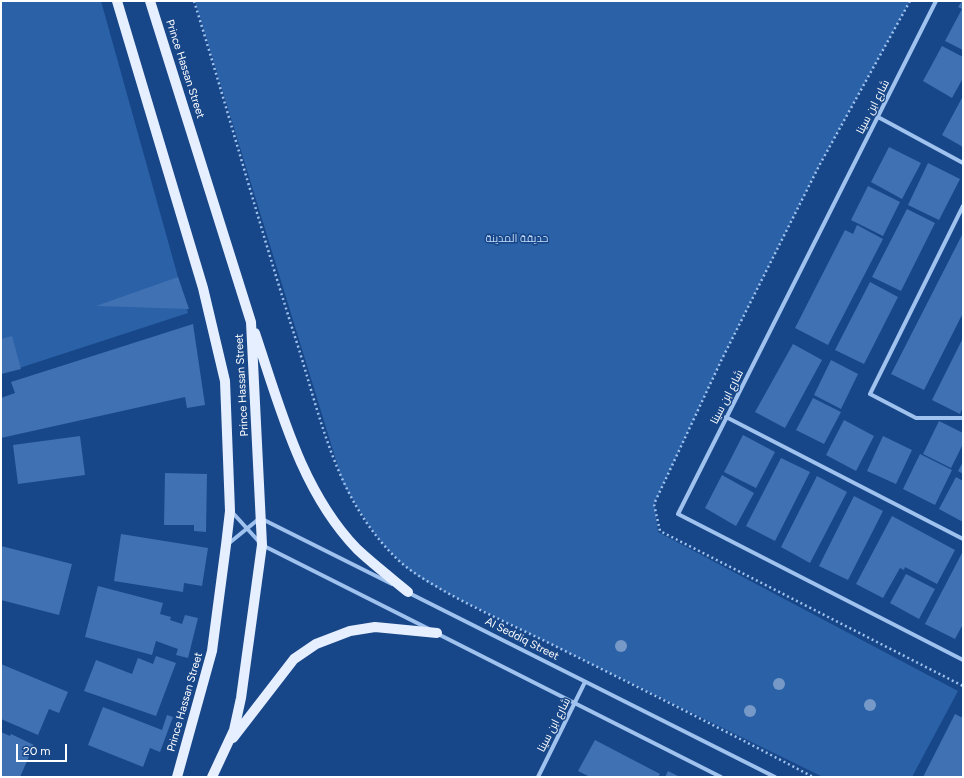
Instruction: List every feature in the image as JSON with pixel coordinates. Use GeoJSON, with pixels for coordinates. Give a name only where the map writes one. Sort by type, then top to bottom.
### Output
{"type":"FeatureCollection","features":[{"type":"Feature","properties":{"kind":"main road","name":"Prince Hassan Street"},"geometry":{"type":"LineString","coordinates":[[117,1],[203,288],[225,381],[230,511],[226,545],[212,651],[177,777]]}},
{"type":"Feature","properties":{"kind":"main road","name":"Prince Hassan Street"},"geometry":{"type":"LineString","coordinates":[[150,1],[251,322],[262,545],[241,698],[234,730],[212,777]]}},
{"type":"Feature","properties":{"kind":"main road"},"geometry":{"type":"LineString","coordinates":[[251,322],[295,451],[306,476],[338,526],[357,549],[408,592]]}},
{"type":"Feature","properties":{"kind":"main road"},"geometry":{"type":"LineString","coordinates":[[227,746],[294,658],[316,644],[350,630],[375,627],[437,633]]}},
{"type":"Feature","properties":{"kind":"street","name":"شارع ابن سينا"},"geometry":{"type":"LineString","coordinates":[[936,1],[678,514],[963,660]]}},
{"type":"Feature","properties":{"kind":"street"},"geometry":{"type":"LineString","coordinates":[[878,117],[963,163]]}},
{"type":"Feature","properties":{"kind":"street"},"geometry":{"type":"LineString","coordinates":[[963,206],[870,394],[916,418],[963,418]]}},
{"type":"Feature","properties":{"kind":"street"},"geometry":{"type":"LineString","coordinates":[[726,417],[963,539]]}},
{"type":"Feature","properties":{"kind":"street"},"geometry":{"type":"LineString","coordinates":[[230,511],[262,545],[721,777]]}},
{"type":"Feature","properties":{"kind":"street"},"geometry":{"type":"LineString","coordinates":[[226,545],[260,518]]}},
{"type":"Feature","properties":{"kind":"street","name":"Al Seddiq Street"},"geometry":{"type":"LineString","coordinates":[[260,518],[775,777]]}},
{"type":"Feature","properties":{"kind":"street","name":"شارع ابن سينا"},"geometry":{"type":"LineString","coordinates":[[538,777],[585,682]]}},
{"type":"Feature","properties":{"kind":"path"},"geometry":{"type":"LineString","coordinates":[[194,1],[227,109],[262,234],[331,454],[353,505],[377,538],[397,559],[421,577],[463,601],[620,678],[813,777]]}},
{"type":"Feature","properties":{"kind":"path"},"geometry":{"type":"LineString","coordinates":[[910,1],[819,166],[721,361],[654,504],[660,532],[963,686]]}},
{"type":"Feature","properties":{"kind":"green space"},"geometry":{"type":"Polygon","coordinates":[[[1,1],[101,1],[188,313],[1,374],[1,1]]]}},
{"type":"Feature","properties":{"kind":"green space","name":"حديقة المدينة"},"geometry":{"type":"Polygon","coordinates":[[[195,1],[910,1],[819,166],[721,361],[654,504],[658,532],[958,691],[912,777],[823,777],[445,592],[411,571],[388,550],[367,522],[343,483],[195,1]]]}},
{"type":"Feature","properties":{"kind":"building"},"geometry":{"type":"Polygon","coordinates":[[[962,1],[963,50],[945,41],[962,9],[958,7],[962,1]]]}},
{"type":"Feature","properties":{"kind":"building"},"geometry":{"type":"Polygon","coordinates":[[[942,46],[963,57],[963,78],[952,98],[923,81],[942,46]]]}},
{"type":"Feature","properties":{"kind":"building"},"geometry":{"type":"Polygon","coordinates":[[[963,96],[963,147],[942,135],[963,96]]]}},
{"type":"Feature","properties":{"kind":"building"},"geometry":{"type":"Polygon","coordinates":[[[889,147],[921,163],[902,199],[871,182],[889,147]]]}},
{"type":"Feature","properties":{"kind":"building"},"geometry":{"type":"Polygon","coordinates":[[[928,163],[960,179],[939,220],[908,205],[928,163]]]}},
{"type":"Feature","properties":{"kind":"building"},"geometry":{"type":"Polygon","coordinates":[[[868,186],[900,202],[883,236],[851,220],[868,186]]]}},
{"type":"Feature","properties":{"kind":"building"},"geometry":{"type":"Polygon","coordinates":[[[907,209],[935,223],[901,291],[872,277],[907,209]]]}},
{"type":"Feature","properties":{"kind":"building"},"geometry":{"type":"Polygon","coordinates":[[[857,225],[883,239],[828,345],[795,328],[845,230],[853,234],[857,225]]]}},
{"type":"Feature","properties":{"kind":"building"},"geometry":{"type":"Polygon","coordinates":[[[963,233],[963,313],[924,390],[891,374],[963,233]]]}},
{"type":"Feature","properties":{"kind":"building"},"geometry":{"type":"Polygon","coordinates":[[[178,277],[189,309],[96,306],[178,277]]]}},
{"type":"Feature","properties":{"kind":"building"},"geometry":{"type":"Polygon","coordinates":[[[870,282],[898,297],[864,364],[835,350],[870,282]]]}},
{"type":"Feature","properties":{"kind":"building"},"geometry":{"type":"Polygon","coordinates":[[[193,324],[205,405],[187,408],[185,397],[1,438],[1,398],[15,393],[11,382],[193,324]]]}},
{"type":"Feature","properties":{"kind":"building"},"geometry":{"type":"Polygon","coordinates":[[[12,336],[21,369],[1,374],[1,339],[12,336]]]}},
{"type":"Feature","properties":{"kind":"building"},"geometry":{"type":"Polygon","coordinates":[[[963,338],[963,407],[960,414],[932,400],[963,338]]]}},
{"type":"Feature","properties":{"kind":"building"},"geometry":{"type":"Polygon","coordinates":[[[793,344],[822,360],[785,428],[755,412],[793,344]]]}},
{"type":"Feature","properties":{"kind":"building"},"geometry":{"type":"Polygon","coordinates":[[[831,360],[858,374],[841,409],[814,395],[831,360]]]}},
{"type":"Feature","properties":{"kind":"building"},"geometry":{"type":"Polygon","coordinates":[[[813,398],[841,412],[824,444],[796,430],[813,398]]]}},
{"type":"Feature","properties":{"kind":"building"},"geometry":{"type":"Polygon","coordinates":[[[844,420],[874,436],[856,471],[826,455],[844,420]]]}},
{"type":"Feature","properties":{"kind":"building"},"geometry":{"type":"Polygon","coordinates":[[[939,421],[963,433],[963,444],[951,468],[923,454],[939,421]]]}},
{"type":"Feature","properties":{"kind":"building"},"geometry":{"type":"Polygon","coordinates":[[[743,435],[775,452],[756,488],[724,472],[743,435]]]}},
{"type":"Feature","properties":{"kind":"building"},"geometry":{"type":"Polygon","coordinates":[[[80,436],[85,475],[18,484],[13,445],[80,436]]]}},
{"type":"Feature","properties":{"kind":"building"},"geometry":{"type":"Polygon","coordinates":[[[883,436],[912,450],[896,484],[867,471],[883,436]]]}},
{"type":"Feature","properties":{"kind":"building"},"geometry":{"type":"Polygon","coordinates":[[[920,454],[952,470],[935,505],[903,489],[920,454]]]}},
{"type":"Feature","properties":{"kind":"building"},"geometry":{"type":"Polygon","coordinates":[[[781,458],[810,472],[775,541],[746,526],[781,458]]]}},
{"type":"Feature","properties":{"kind":"building"},"geometry":{"type":"Polygon","coordinates":[[[963,462],[963,474],[958,471],[963,462]]]}},
{"type":"Feature","properties":{"kind":"building"},"geometry":{"type":"Polygon","coordinates":[[[165,473],[207,474],[206,532],[194,531],[194,525],[164,525],[165,473]]]}},
{"type":"Feature","properties":{"kind":"building"},"geometry":{"type":"Polygon","coordinates":[[[722,475],[754,493],[736,526],[705,508],[722,475]]]}},
{"type":"Feature","properties":{"kind":"building"},"geometry":{"type":"Polygon","coordinates":[[[817,476],[847,492],[810,563],[781,547],[817,476]]]}},
{"type":"Feature","properties":{"kind":"building"},"geometry":{"type":"Polygon","coordinates":[[[956,477],[963,481],[963,522],[939,509],[956,477]]]}},
{"type":"Feature","properties":{"kind":"building"},"geometry":{"type":"Polygon","coordinates":[[[854,496],[883,511],[848,580],[819,566],[854,496]]]}},
{"type":"Feature","properties":{"kind":"building"},"geometry":{"type":"Polygon","coordinates":[[[892,516],[955,550],[937,584],[905,567],[904,570],[900,568],[883,598],[856,584],[892,516]]]}},
{"type":"Feature","properties":{"kind":"building"},"geometry":{"type":"Polygon","coordinates":[[[121,534],[208,548],[202,586],[184,583],[183,592],[114,581],[121,534]]]}},
{"type":"Feature","properties":{"kind":"building"},"geometry":{"type":"Polygon","coordinates":[[[1,546],[72,564],[59,615],[1,600],[1,546]]]}},
{"type":"Feature","properties":{"kind":"building"},"geometry":{"type":"Polygon","coordinates":[[[963,551],[963,624],[955,639],[925,624],[963,551]]]}},
{"type":"Feature","properties":{"kind":"building"},"geometry":{"type":"Polygon","coordinates":[[[906,574],[935,589],[919,619],[890,603],[906,574]]]}},
{"type":"Feature","properties":{"kind":"building"},"geometry":{"type":"Polygon","coordinates":[[[98,586],[163,603],[160,614],[171,617],[170,620],[182,624],[185,615],[198,618],[188,658],[176,655],[178,649],[156,641],[152,655],[85,637],[98,586]]]}},
{"type":"Feature","properties":{"kind":"building"},"geometry":{"type":"Polygon","coordinates":[[[156,656],[176,663],[156,716],[84,691],[96,660],[132,674],[138,658],[153,664],[156,656]]]}},
{"type":"Feature","properties":{"kind":"building"},"geometry":{"type":"Polygon","coordinates":[[[1,664],[68,692],[59,713],[49,709],[38,735],[1,719],[1,664]]]}},
{"type":"Feature","properties":{"kind":"building"},"geometry":{"type":"Polygon","coordinates":[[[103,707],[162,730],[167,715],[173,717],[160,752],[150,748],[143,767],[88,745],[103,707]]]}},
{"type":"Feature","properties":{"kind":"building"},"geometry":{"type":"Polygon","coordinates":[[[955,714],[963,718],[963,777],[923,777],[955,714]]]}},
{"type":"Feature","properties":{"kind":"building"},"geometry":{"type":"Polygon","coordinates":[[[1,732],[10,736],[11,734],[34,745],[20,777],[1,777],[1,732]]]}},
{"type":"Feature","properties":{"kind":"building"},"geometry":{"type":"Polygon","coordinates":[[[595,740],[660,774],[658,777],[590,777],[578,771],[595,740]]]}},
{"type":"Feature","properties":{"kind":"building"},"geometry":{"type":"Polygon","coordinates":[[[668,771],[680,777],[665,777],[668,771]]]}}]}
